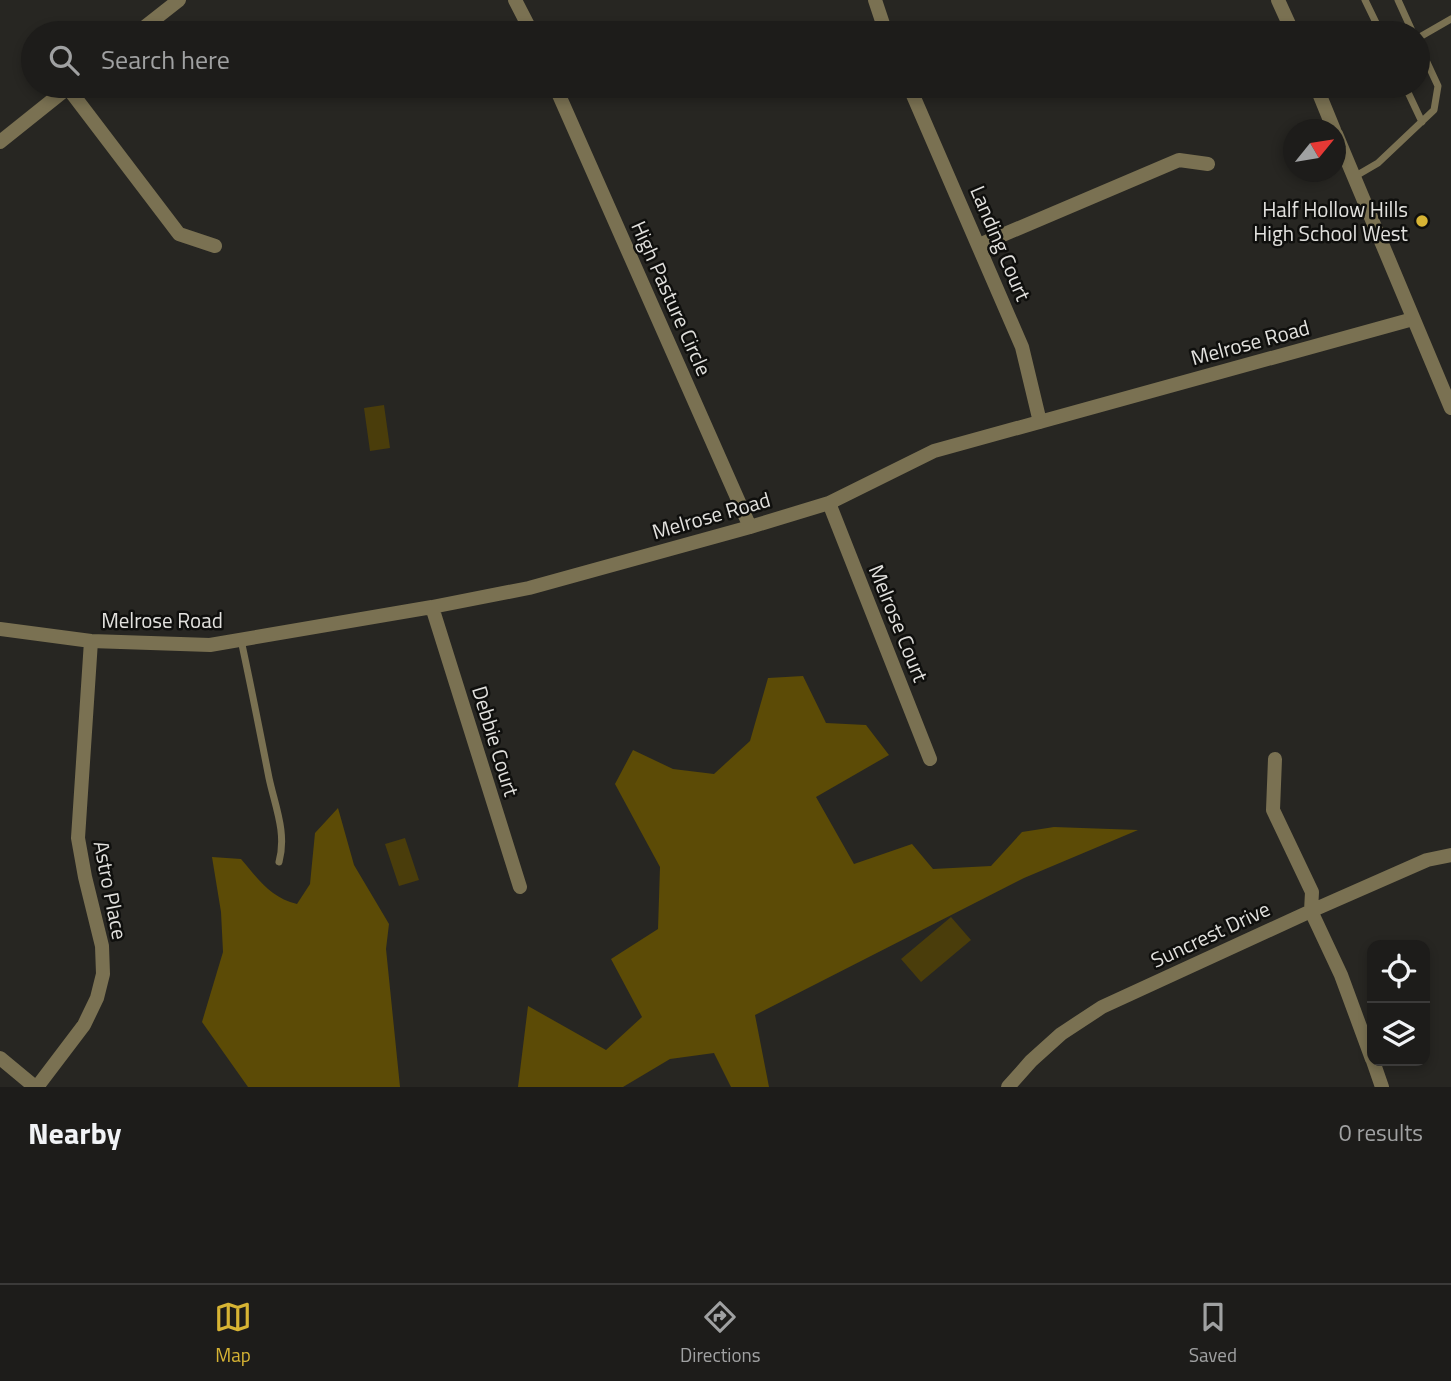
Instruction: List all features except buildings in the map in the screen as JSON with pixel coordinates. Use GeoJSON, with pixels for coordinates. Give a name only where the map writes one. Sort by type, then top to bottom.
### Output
{"type":"FeatureCollection","features":[{"type":"Feature","properties":{"kind":"street"},"geometry":{"type":"LineString","coordinates":[[152,21],[179,0]]}},
{"type":"Feature","properties":{"kind":"street"},"geometry":{"type":"LineString","coordinates":[[515,0],[526,21]]}},
{"type":"Feature","properties":{"kind":"street"},"geometry":{"type":"LineString","coordinates":[[875,0],[882,21]]}},
{"type":"Feature","properties":{"kind":"street"},"geometry":{"type":"LineString","coordinates":[[1278,0],[1288,21]]}},
{"type":"Feature","properties":{"kind":"street"},"geometry":{"type":"LineString","coordinates":[[0,142],[55,98]]}},
{"type":"Feature","properties":{"kind":"street"},"geometry":{"type":"LineString","coordinates":[[77,98],[179,234],[215,246]]}},
{"type":"Feature","properties":{"kind":"street","name":"High Pasture Circle"},"geometry":{"type":"LineString","coordinates":[[560,98],[750,527]]}},
{"type":"Feature","properties":{"kind":"street","name":"Landing Court"},"geometry":{"type":"LineString","coordinates":[[914,98],[1022,347],[1041,422]]}},
{"type":"Feature","properties":{"kind":"street"},"geometry":{"type":"LineString","coordinates":[[1321,98],[1330,119]]}},
{"type":"Feature","properties":{"kind":"street"},"geometry":{"type":"LineString","coordinates":[[1346,158],[1451,408]]}},
{"type":"Feature","properties":{"kind":"street"},"geometry":{"type":"LineString","coordinates":[[979,245],[1179,160],[1208,164]]}},
{"type":"Feature","properties":{"kind":"street","name":"Melrose Road"},"geometry":{"type":"LineString","coordinates":[[0,629],[91,641],[210,645],[529,588],[829,503],[934,452],[1413,319]]}},
{"type":"Feature","properties":{"kind":"street","name":"Melrose Court"},"geometry":{"type":"LineString","coordinates":[[829,503],[930,759]]}},
{"type":"Feature","properties":{"kind":"street","name":"Debbie Court"},"geometry":{"type":"LineString","coordinates":[[432,607],[520,887]]}},
{"type":"Feature","properties":{"kind":"street","name":"Astro Place"},"geometry":{"type":"LineString","coordinates":[[36,1087],[84,1025],[97,998],[103,974],[102,947],[78,838],[91,641]]}},
{"type":"Feature","properties":{"kind":"street"},"geometry":{"type":"LineString","coordinates":[[1275,759],[1273,810],[1312,892],[1311,911],[1341,975],[1367,1044]]}},
{"type":"Feature","properties":{"kind":"street","name":"Suncrest Drive"},"geometry":{"type":"LineString","coordinates":[[1008,1087],[1031,1061],[1061,1034],[1102,1007],[1427,860],[1451,855]]}},
{"type":"Feature","properties":{"kind":"street"},"geometry":{"type":"LineString","coordinates":[[0,1058],[36,1087]]}},
{"type":"Feature","properties":{"kind":"street"},"geometry":{"type":"LineString","coordinates":[[1375,1066],[1382,1087]]}},
{"type":"Feature","properties":{"kind":"lane"},"geometry":{"type":"LineString","coordinates":[[1365,0],[1375,21]]}},
{"type":"Feature","properties":{"kind":"lane"},"geometry":{"type":"LineString","coordinates":[[1398,0],[1408,21]]}},
{"type":"Feature","properties":{"kind":"lane"},"geometry":{"type":"LineString","coordinates":[[1430,32],[1451,19]]}},
{"type":"Feature","properties":{"kind":"lane"},"geometry":{"type":"LineString","coordinates":[[1354,177],[1378,163],[1434,110],[1438,86],[1430,68]]}},
{"type":"Feature","properties":{"kind":"lane"},"geometry":{"type":"LineString","coordinates":[[1411,98],[1422,122]]}},
{"type":"Feature","properties":{"kind":"lane"},"geometry":{"type":"LineString","coordinates":[[241,640],[282,831],[279,862]]}},
{"type":"Feature","properties":{"kind":"shaded area"},"geometry":{"type":"Polygon","coordinates":[[[384,405],[390,448],[370,451],[364,408],[384,405]]]}},
{"type":"Feature","properties":{"kind":"shaded area"},"geometry":{"type":"Polygon","coordinates":[[[803,676],[826,723],[866,725],[889,755],[816,797],[854,864],[912,844],[933,869],[991,866],[1022,832],[1054,827],[1138,830],[1024,878],[755,1015],[769,1087],[731,1087],[714,1053],[670,1059],[623,1087],[518,1087],[528,1006],[606,1050],[642,1017],[611,959],[658,929],[660,867],[615,784],[633,750],[673,769],[714,774],[750,741],[768,678],[803,676]]]}},
{"type":"Feature","properties":{"kind":"shaded area"},"geometry":{"type":"Polygon","coordinates":[[[338,808],[354,865],[389,924],[386,949],[400,1087],[248,1087],[202,1022],[223,952],[221,912],[212,857],[241,859],[272,892],[297,904],[310,884],[315,833],[338,808]]]}},
{"type":"Feature","properties":{"kind":"shaded area"},"geometry":{"type":"Polygon","coordinates":[[[405,838],[419,880],[399,886],[385,844],[405,838]]]}},
{"type":"Feature","properties":{"kind":"shaded area"},"geometry":{"type":"Polygon","coordinates":[[[951,917],[971,940],[921,982],[901,959],[951,917]]]}},
{"type":"Feature","properties":{"kind":"place","name":"Half Hollow Hills High School West"},"geometry":{"type":"Point","coordinates":[1422,221]}}]}
